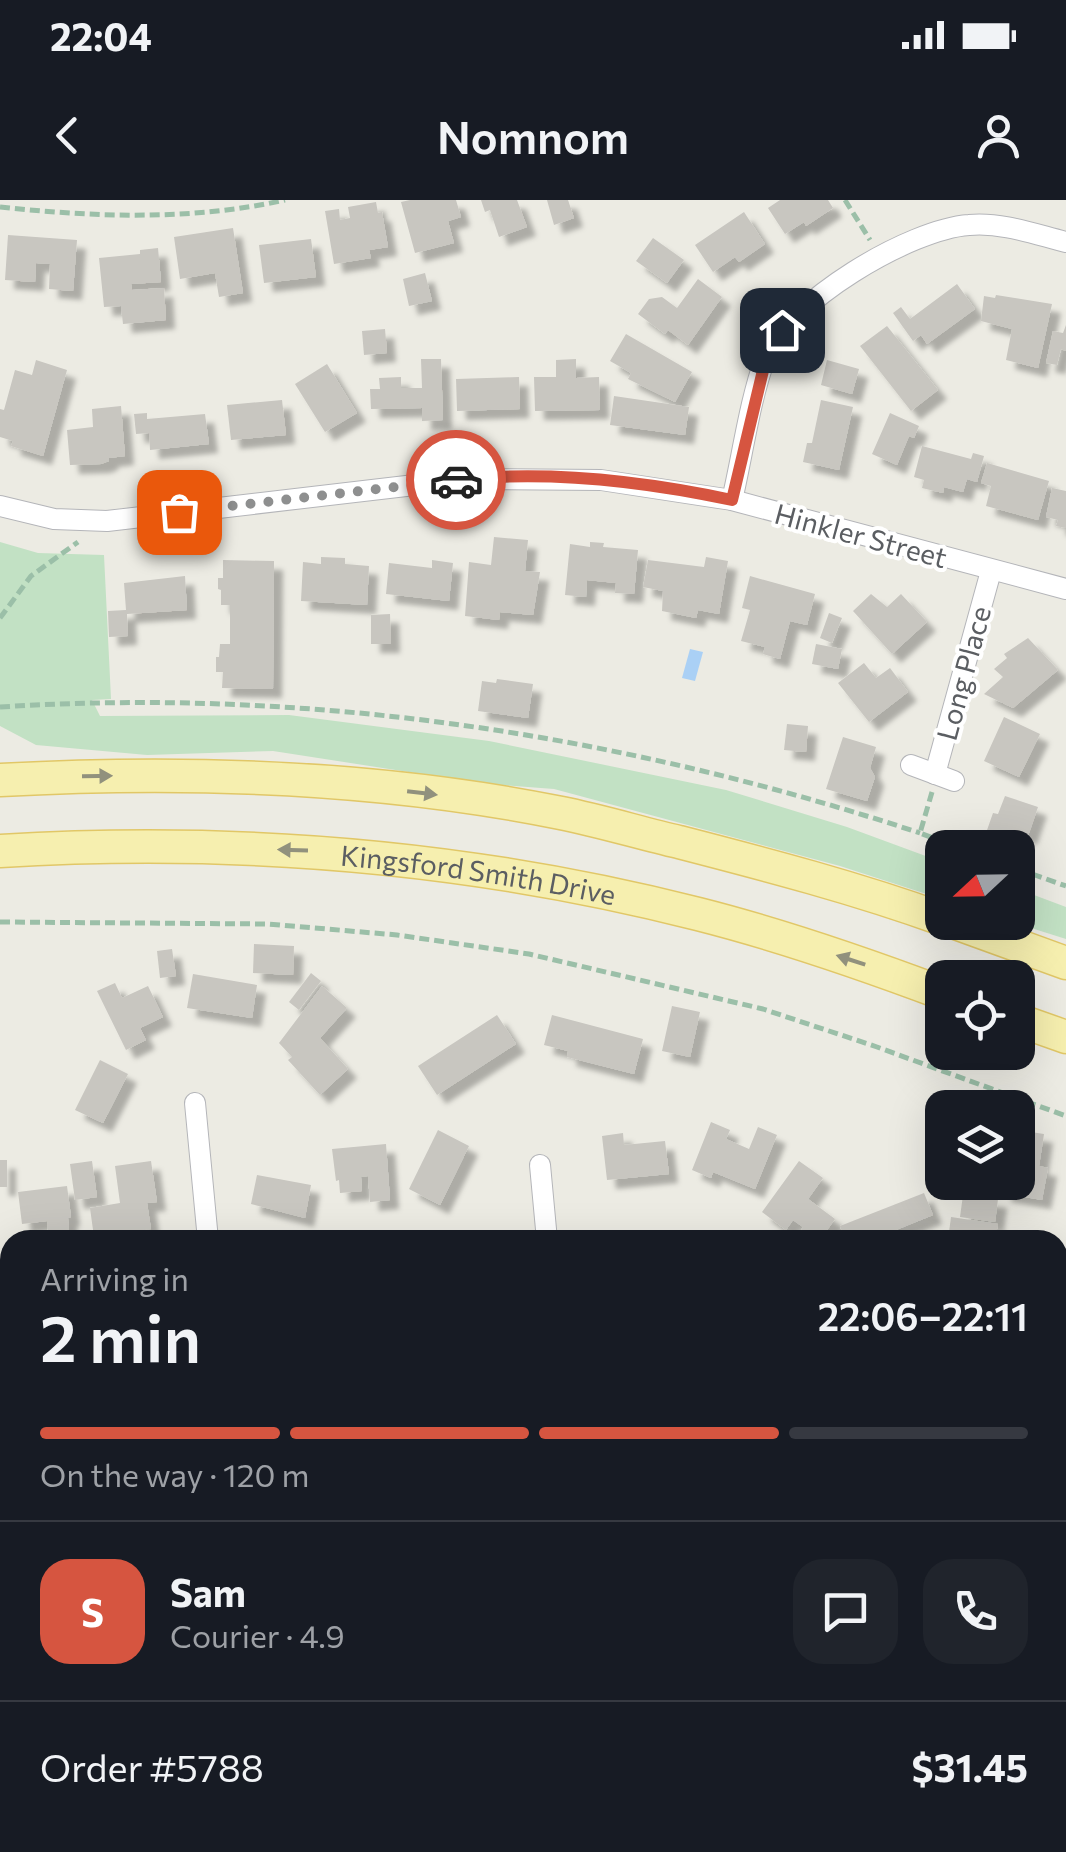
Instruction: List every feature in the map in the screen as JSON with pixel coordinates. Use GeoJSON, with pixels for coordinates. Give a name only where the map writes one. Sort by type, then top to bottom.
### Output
{"type":"FeatureCollection","features":[{"type":"Feature","properties":{"kind":"main road"},"geometry":{"type":"LineString","coordinates":[[0,780],[163,776],[340,783],[450,796],[561,813],[650,835],[806,876],[925,914]]}},
{"type":"Feature","properties":{"kind":"main road","name":"Kingsford Smith Drive"},"geometry":{"type":"LineString","coordinates":[[0,850],[159,845],[310,850],[526,877],[701,914],[856,961],[925,987]]}},
{"type":"Feature","properties":{"kind":"main road"},"geometry":{"type":"LineString","coordinates":[[1002,940],[1063,962]]}},
{"type":"Feature","properties":{"kind":"main road"},"geometry":{"type":"LineString","coordinates":[[1035,1026],[1066,1037]]}},
{"type":"Feature","properties":{"kind":"street"},"geometry":{"type":"LineString","coordinates":[[732,500],[766,358],[782,330],[807,306],[880,256],[934,230],[970,224],[1006,226],[1066,242]]}},
{"type":"Feature","properties":{"kind":"street","name":"Hinkler Street"},"geometry":{"type":"LineString","coordinates":[[0,506],[54,520],[107,521],[466,479],[602,480],[732,500],[1066,590]]}},
{"type":"Feature","properties":{"kind":"street","name":"Long Place"},"geometry":{"type":"LineString","coordinates":[[911,766],[945,778],[991,571]]}},
{"type":"Feature","properties":{"kind":"street"},"geometry":{"type":"LineString","coordinates":[[195,1103],[207,1230]]}},
{"type":"Feature","properties":{"kind":"street"},"geometry":{"type":"LineString","coordinates":[[540,1165],[546,1230]]}},
{"type":"Feature","properties":{"kind":"path"},"geometry":{"type":"LineString","coordinates":[[0,207],[73,215],[176,214],[284,200]]}},
{"type":"Feature","properties":{"kind":"path"},"geometry":{"type":"LineString","coordinates":[[845,200],[880,256]]}},
{"type":"Feature","properties":{"kind":"path"},"geometry":{"type":"LineString","coordinates":[[0,618],[31,576],[77,546],[82,520]]}},
{"type":"Feature","properties":{"kind":"path"},"geometry":{"type":"LineString","coordinates":[[0,707],[202,704],[433,720],[566,741],[713,772],[830,804],[925,836]]}},
{"type":"Feature","properties":{"kind":"path"},"geometry":{"type":"LineString","coordinates":[[920,834],[945,778]]}},
{"type":"Feature","properties":{"kind":"path"},"geometry":{"type":"LineString","coordinates":[[1035,875],[1066,886]]}},
{"type":"Feature","properties":{"kind":"path"},"geometry":{"type":"LineString","coordinates":[[0,922],[268,924],[396,935],[529,954],[763,1009],[1066,1116]]}},
{"type":"Feature","properties":{"kind":"green space"},"geometry":{"type":"Polygon","coordinates":[[[0,542],[38,553],[104,555],[111,699],[92,700],[100,716],[289,715],[489,741],[726,790],[925,856],[925,894],[840,866],[554,789],[486,784],[273,751],[147,755],[36,745],[0,726],[0,542]]]}},
{"type":"Feature","properties":{"kind":"green space"},"geometry":{"type":"Polygon","coordinates":[[[1035,895],[1066,907],[1066,939],[1035,929],[1035,895]]]}},
{"type":"Feature","properties":{"kind":"water"},"geometry":{"type":"Polygon","coordinates":[[[690,649],[703,652],[695,681],[682,678],[690,649]]]}},
{"type":"Feature","properties":{"kind":"building"},"geometry":{"type":"Polygon","coordinates":[[[456,200],[461,217],[448,221],[454,243],[415,253],[401,202],[456,200]]]}},
{"type":"Feature","properties":{"kind":"building"},"geometry":{"type":"Polygon","coordinates":[[[481,200],[517,200],[527,227],[499,237],[490,210],[485,212],[481,200]]]}},
{"type":"Feature","properties":{"kind":"building"},"geometry":{"type":"Polygon","coordinates":[[[547,200],[568,200],[574,218],[554,225],[547,200]]]}},
{"type":"Feature","properties":{"kind":"building"},"geometry":{"type":"Polygon","coordinates":[[[780,200],[828,200],[833,208],[785,234],[768,208],[780,200]]]}},
{"type":"Feature","properties":{"kind":"building"},"geometry":{"type":"Polygon","coordinates":[[[376,202],[378,213],[382,212],[388,247],[369,250],[371,258],[334,264],[325,211],[339,209],[340,220],[350,218],[348,207],[376,202]]]}},
{"type":"Feature","properties":{"kind":"building"},"geometry":{"type":"Polygon","coordinates":[[[744,212],[765,244],[739,262],[735,257],[713,272],[695,245],[744,212]]]}},
{"type":"Feature","properties":{"kind":"building"},"geometry":{"type":"Polygon","coordinates":[[[233,228],[243,293],[219,297],[215,273],[180,279],[174,237],[233,228]]]}},
{"type":"Feature","properties":{"kind":"building"},"geometry":{"type":"Polygon","coordinates":[[[8,235],[77,240],[73,291],[49,289],[50,264],[36,263],[35,282],[5,280],[8,235]]]}},
{"type":"Feature","properties":{"kind":"building"},"geometry":{"type":"Polygon","coordinates":[[[653,238],[684,260],[667,283],[636,261],[653,238]]]}},
{"type":"Feature","properties":{"kind":"building"},"geometry":{"type":"Polygon","coordinates":[[[311,239],[316,277],[264,283],[259,245],[311,239]]]}},
{"type":"Feature","properties":{"kind":"building"},"geometry":{"type":"Polygon","coordinates":[[[158,248],[161,282],[131,284],[132,290],[164,288],[166,320],[123,324],[121,306],[104,307],[99,258],[158,248]]]}},
{"type":"Feature","properties":{"kind":"building"},"geometry":{"type":"Polygon","coordinates":[[[425,273],[432,301],[409,306],[403,279],[425,273]]]}},
{"type":"Feature","properties":{"kind":"building"},"geometry":{"type":"Polygon","coordinates":[[[698,279],[722,297],[688,345],[638,314],[649,299],[662,297],[677,308],[698,279]]]}},
{"type":"Feature","properties":{"kind":"building"},"geometry":{"type":"Polygon","coordinates":[[[957,284],[975,309],[927,344],[921,335],[913,341],[893,313],[901,307],[910,319],[957,284]]]}},
{"type":"Feature","properties":{"kind":"building"},"geometry":{"type":"Polygon","coordinates":[[[984,296],[1052,304],[1038,368],[1006,360],[1012,329],[981,321],[984,296]]]}},
{"type":"Feature","properties":{"kind":"building"},"geometry":{"type":"Polygon","coordinates":[[[1066,325],[1066,351],[1061,349],[1057,365],[1046,363],[1053,331],[1063,333],[1066,325]]]}},
{"type":"Feature","properties":{"kind":"building"},"geometry":{"type":"Polygon","coordinates":[[[887,326],[938,390],[911,411],[860,346],[887,326]]]}},
{"type":"Feature","properties":{"kind":"building"},"geometry":{"type":"Polygon","coordinates":[[[385,329],[387,353],[364,355],[362,331],[385,329]]]}},
{"type":"Feature","properties":{"kind":"building"},"geometry":{"type":"Polygon","coordinates":[[[626,334],[692,372],[675,402],[628,379],[631,373],[610,361],[626,334]]]}},
{"type":"Feature","properties":{"kind":"building"},"geometry":{"type":"Polygon","coordinates":[[[421,359],[441,359],[443,420],[422,421],[422,408],[371,409],[370,389],[380,389],[379,378],[401,377],[401,388],[422,388],[421,359]]]}},
{"type":"Feature","properties":{"kind":"building"},"geometry":{"type":"Polygon","coordinates":[[[576,359],[576,378],[599,377],[600,410],[535,411],[534,377],[556,377],[556,360],[576,359]]]}},
{"type":"Feature","properties":{"kind":"building"},"geometry":{"type":"Polygon","coordinates":[[[36,360],[67,370],[43,456],[11,446],[13,441],[0,437],[0,409],[4,410],[15,370],[32,375],[36,360]]]}},
{"type":"Feature","properties":{"kind":"building"},"geometry":{"type":"Polygon","coordinates":[[[827,360],[859,369],[852,394],[821,385],[827,360]]]}},
{"type":"Feature","properties":{"kind":"building"},"geometry":{"type":"Polygon","coordinates":[[[327,364],[357,413],[325,432],[295,384],[327,364]]]}},
{"type":"Feature","properties":{"kind":"building"},"geometry":{"type":"Polygon","coordinates":[[[519,377],[520,409],[457,411],[456,379],[519,377]]]}},
{"type":"Feature","properties":{"kind":"building"},"geometry":{"type":"Polygon","coordinates":[[[614,396],[689,407],[685,435],[610,425],[614,396]]]}},
{"type":"Feature","properties":{"kind":"building"},"geometry":{"type":"Polygon","coordinates":[[[282,400],[286,435],[231,440],[227,405],[282,400]]]}},
{"type":"Feature","properties":{"kind":"building"},"geometry":{"type":"Polygon","coordinates":[[[821,400],[853,407],[839,470],[803,462],[807,443],[812,443],[821,400]]]}},
{"type":"Feature","properties":{"kind":"building"},"geometry":{"type":"Polygon","coordinates":[[[121,406],[125,456],[109,458],[101,464],[70,465],[67,430],[93,427],[92,409],[121,406]]]}},
{"type":"Feature","properties":{"kind":"building"},"geometry":{"type":"Polygon","coordinates":[[[147,413],[147,419],[205,414],[209,444],[150,450],[149,433],[136,434],[134,414],[147,413]]]}},
{"type":"Feature","properties":{"kind":"building"},"geometry":{"type":"Polygon","coordinates":[[[890,413],[919,426],[914,438],[909,436],[897,465],[872,454],[890,413]]]}},
{"type":"Feature","properties":{"kind":"building"},"geometry":{"type":"Polygon","coordinates":[[[922,446],[971,459],[973,453],[984,456],[977,482],[967,479],[963,492],[944,487],[943,493],[922,488],[924,480],[914,477],[922,446]]]}},
{"type":"Feature","properties":{"kind":"building"},"geometry":{"type":"Polygon","coordinates":[[[987,463],[1049,481],[1038,520],[986,506],[991,486],[981,483],[987,463]]]}},
{"type":"Feature","properties":{"kind":"building"},"geometry":{"type":"Polygon","coordinates":[[[1052,488],[1066,491],[1066,528],[1056,526],[1058,520],[1046,517],[1052,488]]]}},
{"type":"Feature","properties":{"kind":"building"},"geometry":{"type":"Polygon","coordinates":[[[494,537],[528,540],[525,571],[540,572],[533,615],[500,612],[499,620],[465,616],[469,562],[491,565],[494,537]]]}},
{"type":"Feature","properties":{"kind":"building"},"geometry":{"type":"Polygon","coordinates":[[[590,542],[638,550],[634,594],[615,593],[616,583],[587,580],[586,597],[565,595],[570,544],[590,547],[590,542]]]}},
{"type":"Feature","properties":{"kind":"building"},"geometry":{"type":"Polygon","coordinates":[[[321,557],[345,558],[345,564],[369,566],[367,605],[301,601],[303,562],[321,564],[321,557]]]}},
{"type":"Feature","properties":{"kind":"building"},"geometry":{"type":"Polygon","coordinates":[[[706,557],[728,561],[719,614],[698,610],[696,618],[662,611],[663,591],[643,587],[648,560],[704,567],[706,557]]]}},
{"type":"Feature","properties":{"kind":"building"},"geometry":{"type":"Polygon","coordinates":[[[223,560],[274,561],[273,689],[222,688],[223,672],[216,672],[216,657],[220,644],[230,644],[230,605],[221,605],[218,589],[218,578],[223,578],[223,560]]]}},
{"type":"Feature","properties":{"kind":"building"},"geometry":{"type":"Polygon","coordinates":[[[432,560],[453,563],[449,601],[386,594],[389,563],[432,568],[432,560]]]}},
{"type":"Feature","properties":{"kind":"building"},"geometry":{"type":"Polygon","coordinates":[[[185,576],[187,610],[127,614],[128,636],[109,637],[108,611],[126,610],[124,583],[185,576]]]}},
{"type":"Feature","properties":{"kind":"building"},"geometry":{"type":"Polygon","coordinates":[[[750,576],[815,594],[807,625],[790,621],[780,659],[763,654],[765,647],[741,641],[750,610],[742,608],[750,576]]]}},
{"type":"Feature","properties":{"kind":"building"},"geometry":{"type":"Polygon","coordinates":[[[871,594],[887,607],[901,594],[927,622],[892,654],[853,611],[871,594]]]}},
{"type":"Feature","properties":{"kind":"building"},"geometry":{"type":"Polygon","coordinates":[[[829,613],[842,618],[832,643],[820,638],[829,613]]]}},
{"type":"Feature","properties":{"kind":"building"},"geometry":{"type":"Polygon","coordinates":[[[390,614],[391,644],[371,644],[371,615],[390,614]]]}},
{"type":"Feature","properties":{"kind":"building"},"geometry":{"type":"Polygon","coordinates":[[[1028,638],[1058,670],[1013,708],[984,694],[1003,677],[994,669],[1007,658],[1004,654],[1028,638]]]}},
{"type":"Feature","properties":{"kind":"building"},"geometry":{"type":"Polygon","coordinates":[[[816,644],[842,649],[838,669],[812,664],[816,644]]]}},
{"type":"Feature","properties":{"kind":"building"},"geometry":{"type":"Polygon","coordinates":[[[864,663],[876,678],[890,668],[908,692],[869,722],[838,683],[864,663]]]}},
{"type":"Feature","properties":{"kind":"building"},"geometry":{"type":"Polygon","coordinates":[[[497,679],[533,684],[528,718],[478,711],[482,681],[496,683],[497,679]]]}},
{"type":"Feature","properties":{"kind":"building"},"geometry":{"type":"Polygon","coordinates":[[[1004,717],[1040,734],[1019,777],[984,761],[1004,717]]]}},
{"type":"Feature","properties":{"kind":"building"},"geometry":{"type":"Polygon","coordinates":[[[787,724],[808,726],[806,752],[784,750],[787,724]]]}},
{"type":"Feature","properties":{"kind":"building"},"geometry":{"type":"Polygon","coordinates":[[[843,737],[876,747],[870,768],[875,777],[867,801],[826,789],[843,737]]]}},
{"type":"Feature","properties":{"kind":"building"},"geometry":{"type":"Polygon","coordinates":[[[1005,796],[1038,807],[1030,830],[987,830],[993,813],[998,814],[1005,796]]]}},
{"type":"Feature","properties":{"kind":"building"},"geometry":{"type":"Polygon","coordinates":[[[254,944],[294,946],[293,975],[253,973],[254,944]]]}},
{"type":"Feature","properties":{"kind":"building"},"geometry":{"type":"Polygon","coordinates":[[[172,949],[176,976],[160,978],[157,951],[172,949]]]}},
{"type":"Feature","properties":{"kind":"building"},"geometry":{"type":"Polygon","coordinates":[[[311,973],[321,981],[299,1010],[289,1002],[311,973]]]}},
{"type":"Feature","properties":{"kind":"building"},"geometry":{"type":"Polygon","coordinates":[[[193,974],[257,985],[252,1018],[187,1008],[193,974]]]}},
{"type":"Feature","properties":{"kind":"building"},"geometry":{"type":"Polygon","coordinates":[[[115,983],[122,998],[148,986],[163,1017],[140,1028],[146,1040],[126,1050],[97,991],[115,983]]]}},
{"type":"Feature","properties":{"kind":"building"},"geometry":{"type":"Polygon","coordinates":[[[322,986],[347,1008],[320,1038],[348,1069],[320,1095],[288,1060],[292,1057],[279,1043],[322,986]]]}},
{"type":"Feature","properties":{"kind":"building"},"geometry":{"type":"Polygon","coordinates":[[[672,1006],[700,1012],[690,1057],[662,1051],[672,1006]]]}},
{"type":"Feature","properties":{"kind":"building"},"geometry":{"type":"Polygon","coordinates":[[[497,1015],[516,1044],[437,1095],[418,1066],[497,1015]]]}},
{"type":"Feature","properties":{"kind":"building"},"geometry":{"type":"Polygon","coordinates":[[[552,1015],[643,1039],[634,1074],[567,1057],[568,1051],[544,1045],[552,1015]]]}},
{"type":"Feature","properties":{"kind":"building"},"geometry":{"type":"Polygon","coordinates":[[[100,1060],[128,1074],[103,1123],[75,1110],[100,1060]]]}},
{"type":"Feature","properties":{"kind":"building"},"geometry":{"type":"Polygon","coordinates":[[[711,1122],[730,1130],[726,1139],[749,1149],[758,1127],[777,1135],[755,1189],[713,1172],[711,1178],[692,1170],[711,1122]]]}},
{"type":"Feature","properties":{"kind":"building"},"geometry":{"type":"Polygon","coordinates":[[[438,1130],[469,1146],[440,1205],[409,1189],[438,1130]]]}},
{"type":"Feature","properties":{"kind":"building"},"geometry":{"type":"Polygon","coordinates":[[[623,1133],[624,1145],[665,1141],[669,1174],[607,1180],[602,1136],[623,1133]]]}},
{"type":"Feature","properties":{"kind":"building"},"geometry":{"type":"Polygon","coordinates":[[[1035,1133],[1044,1134],[1039,1166],[1048,1168],[1042,1200],[1035,1199],[1035,1133]]]}},
{"type":"Feature","properties":{"kind":"building"},"geometry":{"type":"Polygon","coordinates":[[[386,1144],[390,1200],[370,1202],[368,1176],[361,1177],[362,1191],[340,1193],[332,1149],[386,1144]]]}},
{"type":"Feature","properties":{"kind":"building"},"geometry":{"type":"Polygon","coordinates":[[[0,1160],[7,1160],[7,1187],[0,1187],[0,1160]]]}},
{"type":"Feature","properties":{"kind":"building"},"geometry":{"type":"Polygon","coordinates":[[[92,1161],[97,1197],[75,1200],[70,1164],[92,1161]]]}},
{"type":"Feature","properties":{"kind":"building"},"geometry":{"type":"Polygon","coordinates":[[[151,1161],[157,1202],[147,1203],[151,1229],[93,1230],[90,1208],[120,1203],[115,1166],[151,1161]]]}},
{"type":"Feature","properties":{"kind":"building"},"geometry":{"type":"Polygon","coordinates":[[[799,1161],[823,1178],[808,1199],[835,1219],[827,1230],[801,1230],[803,1227],[793,1220],[786,1230],[762,1212],[799,1161]]]}},
{"type":"Feature","properties":{"kind":"building"},"geometry":{"type":"Polygon","coordinates":[[[257,1175],[311,1185],[305,1218],[251,1204],[257,1175]]]}},
{"type":"Feature","properties":{"kind":"building"},"geometry":{"type":"Polygon","coordinates":[[[67,1186],[69,1230],[48,1230],[47,1221],[22,1224],[18,1192],[67,1186]]]}},
{"type":"Feature","properties":{"kind":"building"},"geometry":{"type":"Polygon","coordinates":[[[924,1193],[933,1215],[896,1230],[841,1230],[840,1226],[924,1193]]]}},
{"type":"Feature","properties":{"kind":"building"},"geometry":{"type":"Polygon","coordinates":[[[962,1200],[998,1200],[995,1222],[960,1217],[962,1200]]]}},
{"type":"Feature","properties":{"kind":"building"},"geometry":{"type":"Polygon","coordinates":[[[951,1217],[998,1224],[997,1230],[949,1230],[951,1217]]]}},
{"type":"Feature","properties":{"kind":"way so far"},"geometry":{"type":"LineString","coordinates":[[179,512],[456,480]]}},
{"type":"Feature","properties":{"kind":"route"},"geometry":{"type":"LineString","coordinates":[[456,480],[602,480],[732,500],[766,358],[782,330]]}}]}
